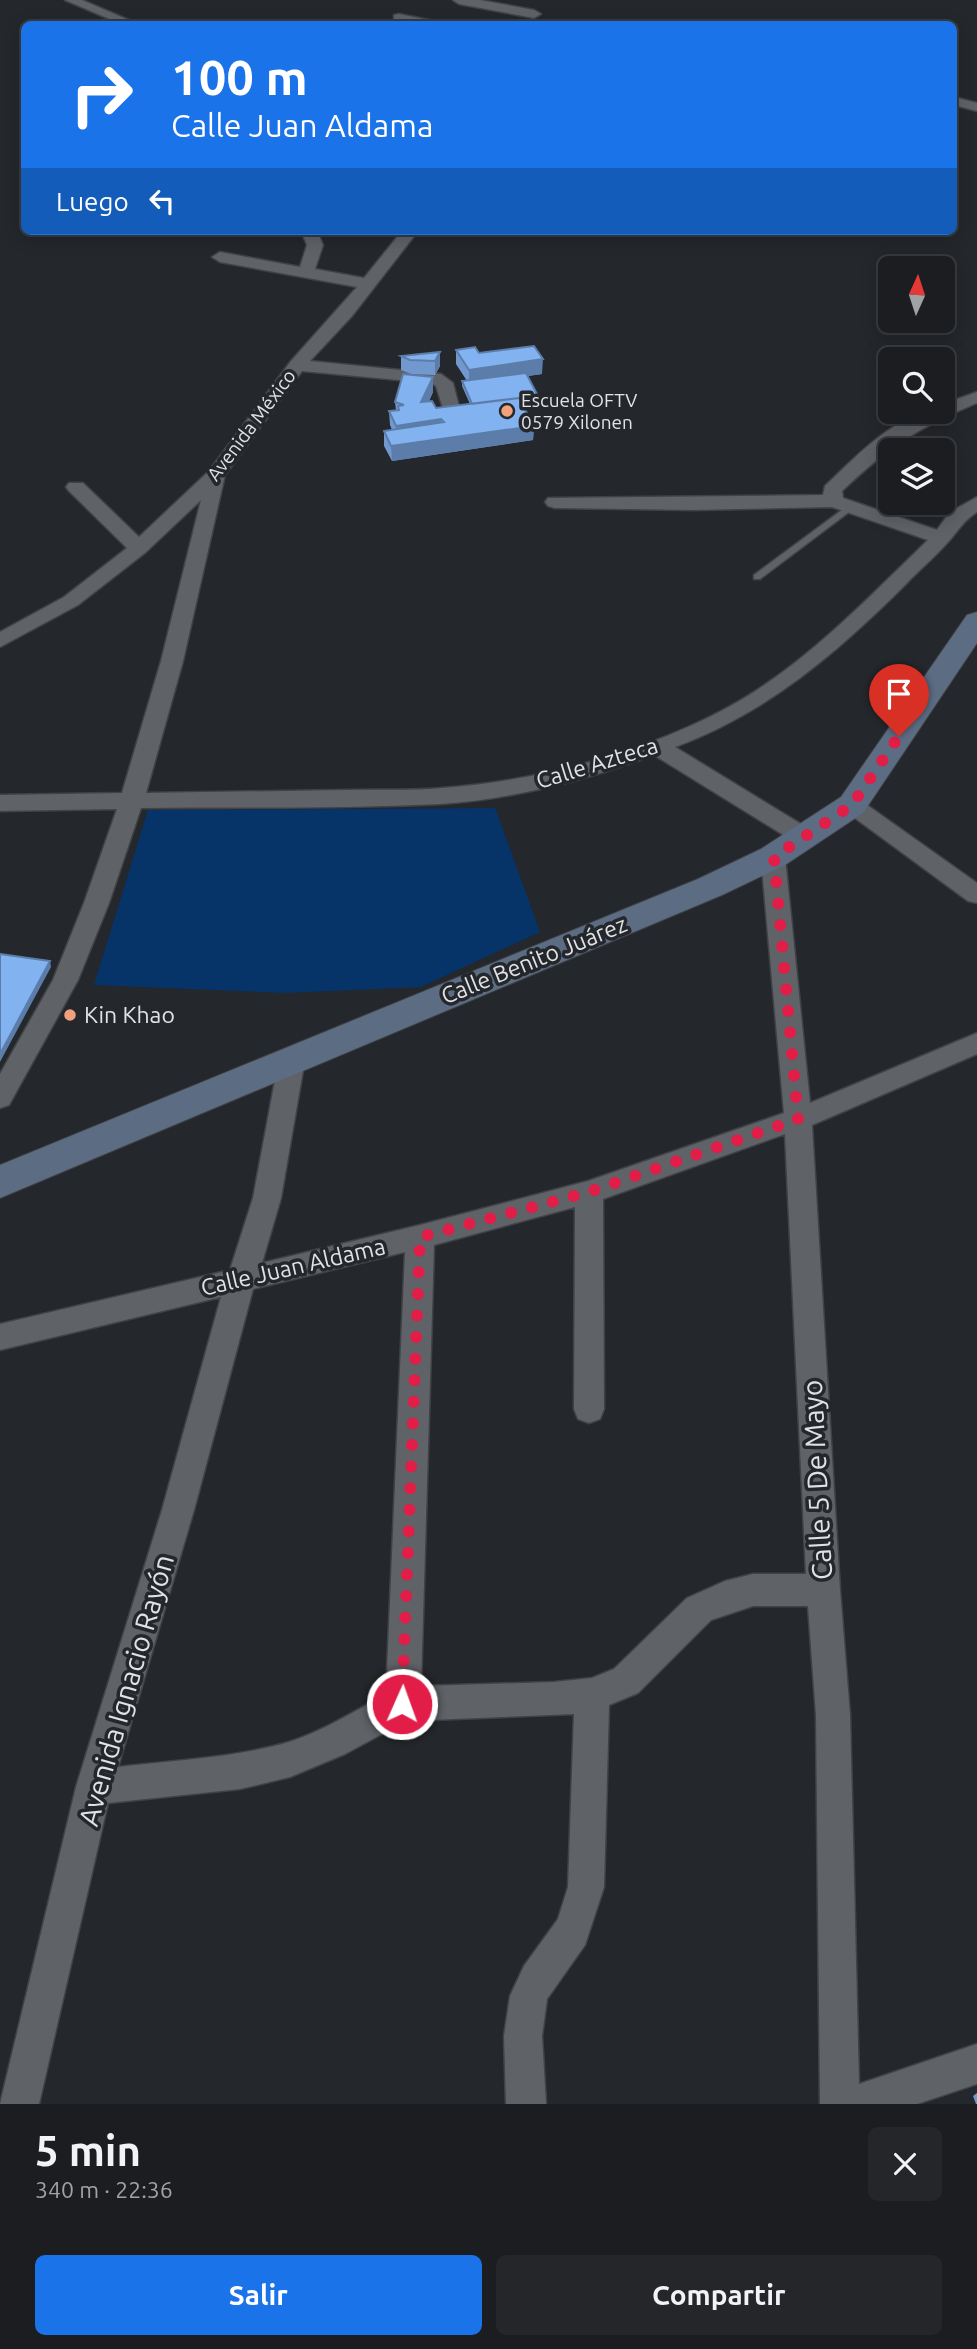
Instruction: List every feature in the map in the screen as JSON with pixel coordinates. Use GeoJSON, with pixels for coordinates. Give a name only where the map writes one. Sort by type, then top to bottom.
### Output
{"type":"FeatureCollection","features":[{"type":"Feature","properties":{"kind":"main road","name":"Calle Benito Juárez"},"geometry":{"type":"LineString","coordinates":[[0,1182],[710,887],[774,857],[852,805],[977,621]]}},
{"type":"Feature","properties":{"kind":"street"},"geometry":{"type":"LineString","coordinates":[[71,0],[124,21]]}},
{"type":"Feature","properties":{"kind":"street"},"geometry":{"type":"LineString","coordinates":[[459,0],[532,19],[540,0]]}},
{"type":"Feature","properties":{"kind":"street"},"geometry":{"type":"LineString","coordinates":[[400,18],[414,21]]}},
{"type":"Feature","properties":{"kind":"street"},"geometry":{"type":"LineString","coordinates":[[306,273],[315,245],[311,235]]}},
{"type":"Feature","properties":{"kind":"street","name":"Avenida México"},"geometry":{"type":"LineString","coordinates":[[0,641],[71,601],[139,548],[216,475],[298,365],[369,284],[407,235]]}},
{"type":"Feature","properties":{"kind":"street"},"geometry":{"type":"LineString","coordinates":[[220,257],[369,284]]}},
{"type":"Feature","properties":{"kind":"street"},"geometry":{"type":"LineString","coordinates":[[298,365],[435,378],[444,383],[452,414]]}},
{"type":"Feature","properties":{"kind":"street"},"geometry":{"type":"LineString","coordinates":[[955,406],[977,397]]}},
{"type":"Feature","properties":{"kind":"street"},"geometry":{"type":"LineString","coordinates":[[842,504],[832,491],[881,444],[913,424]]}},
{"type":"Feature","properties":{"kind":"street"},"geometry":{"type":"LineString","coordinates":[[0,1098],[55,1003],[73,964],[133,802],[184,624],[216,475]]}},
{"type":"Feature","properties":{"kind":"street"},"geometry":{"type":"LineString","coordinates":[[76,487],[139,548]]}},
{"type":"Feature","properties":{"kind":"street"},"geometry":{"type":"LineString","coordinates":[[555,502],[842,504],[941,538]]}},
{"type":"Feature","properties":{"kind":"street","name":"Calle Azteca"},"geometry":{"type":"LineString","coordinates":[[0,803],[442,796],[498,790],[554,777],[656,746],[744,706],[800,670],[941,538],[957,516],[977,503]]}},
{"type":"Feature","properties":{"kind":"street"},"geometry":{"type":"LineString","coordinates":[[656,746],[806,838]]}},
{"type":"Feature","properties":{"kind":"street"},"geometry":{"type":"LineString","coordinates":[[852,805],[977,895]]}},
{"type":"Feature","properties":{"kind":"street","name":"Calle 5 De Mayo"},"geometry":{"type":"LineString","coordinates":[[774,857],[798,1119],[823,1590],[833,1715],[840,2104]]}},
{"type":"Feature","properties":{"kind":"street","name":"Calle Juan Aldama"},"geometry":{"type":"LineString","coordinates":[[0,1337],[420,1237],[589,1192],[798,1119],[977,1042]]}},
{"type":"Feature","properties":{"kind":"street","name":"Avenida Ignacio Rayón"},"geometry":{"type":"LineString","coordinates":[[19,2104],[94,1787],[175,1523],[241,1278],[251,1257],[269,1189],[292,1059]]}},
{"type":"Feature","properties":{"kind":"street"},"geometry":{"type":"LineString","coordinates":[[589,1192],[589,1409]]}},
{"type":"Feature","properties":{"kind":"street"},"geometry":{"type":"LineString","coordinates":[[402,1704],[420,1237]]}},
{"type":"Feature","properties":{"kind":"street"},"geometry":{"type":"LineString","coordinates":[[94,1787],[240,1771],[290,1759],[333,1742],[402,1704],[554,1699],[592,1695],[626,1681],[699,1609],[725,1597],[753,1590],[823,1590]]}},
{"type":"Feature","properties":{"kind":"street"},"geometry":{"type":"LineString","coordinates":[[526,2104],[525,2026],[528,1998],[540,1972],[568,1938],[580,1913],[586,1887],[592,1695]]}},
{"type":"Feature","properties":{"kind":"street"},"geometry":{"type":"LineString","coordinates":[[858,2104],[977,2064]]}},
{"type":"Feature","properties":{"kind":"lane"},"geometry":{"type":"LineString","coordinates":[[758,577],[842,504]]}},
{"type":"Feature","properties":{"kind":"shaded area"},"geometry":{"type":"Polygon","coordinates":[[[495,808],[540,932],[421,987],[285,993],[94,985],[148,810],[495,808]]]}},
{"type":"Feature","properties":{"kind":"building"},"geometry":{"type":"Polygon","coordinates":[[[534,346],[543,359],[469,370],[456,350],[475,347],[479,353],[534,346]]]}},
{"type":"Feature","properties":{"kind":"building"},"geometry":{"type":"Polygon","coordinates":[[[440,352],[435,361],[410,360],[401,356],[440,352]]]}},
{"type":"Feature","properties":{"kind":"building"},"geometry":{"type":"Polygon","coordinates":[[[526,373],[539,398],[472,404],[462,381],[526,373]]]}},
{"type":"Feature","properties":{"kind":"building"},"geometry":{"type":"Polygon","coordinates":[[[403,374],[433,377],[421,402],[432,401],[436,408],[519,398],[534,426],[391,446],[384,431],[444,422],[441,419],[396,426],[389,411],[399,410],[398,406],[404,405],[395,402],[403,374]]]}},
{"type":"Feature","properties":{"kind":"building"},"geometry":{"type":"Polygon","coordinates":[[[0,954],[50,961],[0,1054],[0,954]]]}},
{"type":"Feature","properties":{"kind":"place","name":"Escuela OFTV 0579 Xilonen"},"geometry":{"type":"Point","coordinates":[507,411]}},
{"type":"Feature","properties":{"kind":"place","name":"Kin Khao"},"geometry":{"type":"Point","coordinates":[70,1015]}},
{"type":"Feature","properties":{"kind":"route"},"geometry":{"type":"LineString","coordinates":[[402,1704],[420,1237],[589,1192],[798,1119],[774,857],[852,805],[899,736]]}}]}
